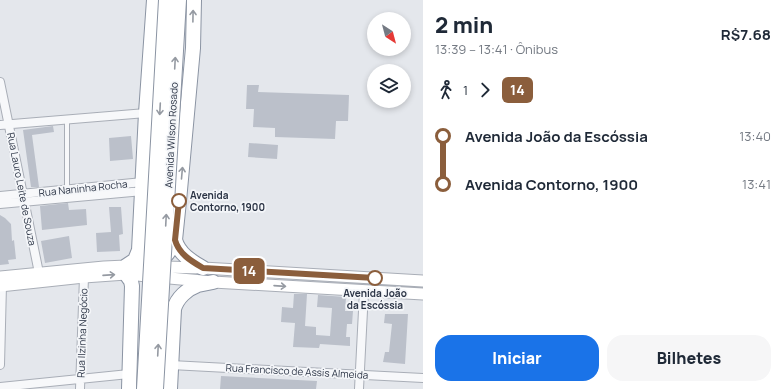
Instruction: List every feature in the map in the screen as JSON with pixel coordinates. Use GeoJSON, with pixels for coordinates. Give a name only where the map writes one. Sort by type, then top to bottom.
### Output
{"type":"FeatureCollection","features":[{"type":"Feature","properties":{"kind":"highway"},"geometry":{"type":"LineString","coordinates":[[129,389],[132,286],[126,270],[135,260],[139,250],[146,113],[154,0]]}},
{"type":"Feature","properties":{"kind":"highway","name":"Avenida Wilson Rosado"},"geometry":{"type":"LineString","coordinates":[[144,389],[166,0]]}},
{"type":"Feature","properties":{"kind":"highway","name":"Avenida Wilson Rosado"},"geometry":{"type":"LineString","coordinates":[[156,389],[179,0]]}},
{"type":"Feature","properties":{"kind":"highway"},"geometry":{"type":"LineString","coordinates":[[139,250],[143,255],[153,257],[162,256],[167,254],[175,240],[193,48],[194,0]]}},
{"type":"Feature","properties":{"kind":"highway"},"geometry":{"type":"LineString","coordinates":[[175,240],[179,250],[203,268]]}},
{"type":"Feature","properties":{"kind":"highway"},"geometry":{"type":"LineString","coordinates":[[170,389],[173,323],[176,303],[183,294],[197,285],[213,282]]}},
{"type":"Feature","properties":{"kind":"highway"},"geometry":{"type":"LineString","coordinates":[[131,319],[137,299],[140,297],[159,297],[165,299],[170,305],[173,323]]}},
{"type":"Feature","properties":{"kind":"main road"},"geometry":{"type":"LineString","coordinates":[[1,283],[39,273],[104,267],[213,282],[423,294]]}},
{"type":"Feature","properties":{"kind":"main road"},"geometry":{"type":"LineString","coordinates":[[1,283],[84,277],[126,270],[203,268],[423,281]]}},
{"type":"Feature","properties":{"kind":"main road"},"geometry":{"type":"LineString","coordinates":[[300,287],[299,282],[302,279],[331,280],[348,277]]}},
{"type":"Feature","properties":{"kind":"main road"},"geometry":{"type":"LineString","coordinates":[[386,292],[423,290]]}},
{"type":"Feature","properties":{"kind":"street","name":"Rua Lauro Leite de Souza"},"geometry":{"type":"LineString","coordinates":[[0,82],[4,125],[23,198],[39,273]]}},
{"type":"Feature","properties":{"kind":"street"},"geometry":{"type":"LineString","coordinates":[[4,125],[146,113]]}},
{"type":"Feature","properties":{"kind":"street","name":"Rua Naninha Rocha"},"geometry":{"type":"LineString","coordinates":[[0,204],[68,189],[143,187]]}},
{"type":"Feature","properties":{"kind":"street","name":"Rua Naninha Rocha"},"geometry":{"type":"LineString","coordinates":[[0,196],[23,198],[143,187]]}},
{"type":"Feature","properties":{"kind":"street","name":"Rua Ilzinha Negócio"},"geometry":{"type":"LineString","coordinates":[[80,389],[84,277]]}},
{"type":"Feature","properties":{"kind":"street"},"geometry":{"type":"LineString","coordinates":[[0,365],[1,283]]}},
{"type":"Feature","properties":{"kind":"street"},"geometry":{"type":"LineString","coordinates":[[359,389],[364,291]]}},
{"type":"Feature","properties":{"kind":"street","name":"Rua Francisco de Assis Almeida"},"geometry":{"type":"LineString","coordinates":[[171,365],[423,378]]}},
{"type":"Feature","properties":{"kind":"street"},"geometry":{"type":"LineString","coordinates":[[0,387],[129,374]]}},
{"type":"Feature","properties":{"kind":"lane"},"geometry":{"type":"LineString","coordinates":[[67,120],[68,189]]}},
{"type":"Feature","properties":{"kind":"building"},"geometry":{"type":"Polygon","coordinates":[[[247,85],[259,85],[258,92],[349,95],[348,121],[336,121],[335,139],[275,137],[275,128],[253,127],[254,109],[246,109],[247,85]]]}},
{"type":"Feature","properties":{"kind":"building"},"geometry":{"type":"Polygon","coordinates":[[[53,126],[54,132],[32,135],[39,187],[31,187],[23,130],[53,126]]]}},
{"type":"Feature","properties":{"kind":"building"},"geometry":{"type":"Polygon","coordinates":[[[131,136],[133,159],[110,161],[109,138],[131,136]]]}},
{"type":"Feature","properties":{"kind":"building"},"geometry":{"type":"Polygon","coordinates":[[[249,143],[278,145],[277,159],[248,157],[249,143]]]}},
{"type":"Feature","properties":{"kind":"building"},"geometry":{"type":"Polygon","coordinates":[[[68,203],[69,210],[86,209],[87,225],[42,230],[40,206],[68,203]]]}},
{"type":"Feature","properties":{"kind":"building"},"geometry":{"type":"Polygon","coordinates":[[[109,207],[121,207],[123,234],[119,235],[120,251],[97,252],[96,233],[111,232],[109,207]]]}},
{"type":"Feature","properties":{"kind":"building"},"geometry":{"type":"Polygon","coordinates":[[[0,215],[11,224],[12,241],[14,240],[16,259],[8,260],[9,264],[0,265],[0,215]]]}},
{"type":"Feature","properties":{"kind":"building"},"geometry":{"type":"Polygon","coordinates":[[[69,236],[72,258],[45,263],[41,241],[69,236]]]}},
{"type":"Feature","properties":{"kind":"building"},"geometry":{"type":"Polygon","coordinates":[[[294,294],[307,294],[305,326],[316,327],[316,335],[330,336],[332,308],[317,307],[318,295],[346,297],[345,311],[353,311],[352,324],[347,324],[346,337],[350,337],[350,346],[320,344],[319,348],[293,347],[295,323],[281,322],[282,307],[293,308],[294,294]]]}},
{"type":"Feature","properties":{"kind":"building"},"geometry":{"type":"Polygon","coordinates":[[[385,314],[408,314],[405,364],[383,362],[385,352],[389,352],[392,324],[384,323],[385,314]]]}},
{"type":"Feature","properties":{"kind":"building"},"geometry":{"type":"Polygon","coordinates":[[[221,376],[317,381],[316,389],[220,389],[221,376]]]}},
{"type":"Feature","properties":{"kind":"bus line","name":"14"},"geometry":{"type":"LineString","coordinates":[[179,201],[175,240],[176,243],[179,250],[185,256],[203,268],[375,278]]}},
{"type":"Feature","properties":{"kind":"place","name":"Avenida Contorno, 1900"},"geometry":{"type":"Point","coordinates":[179,201]}},
{"type":"Feature","properties":{"kind":"place","name":"Avenida João da Escóssia"},"geometry":{"type":"Point","coordinates":[375,278]}}]}
